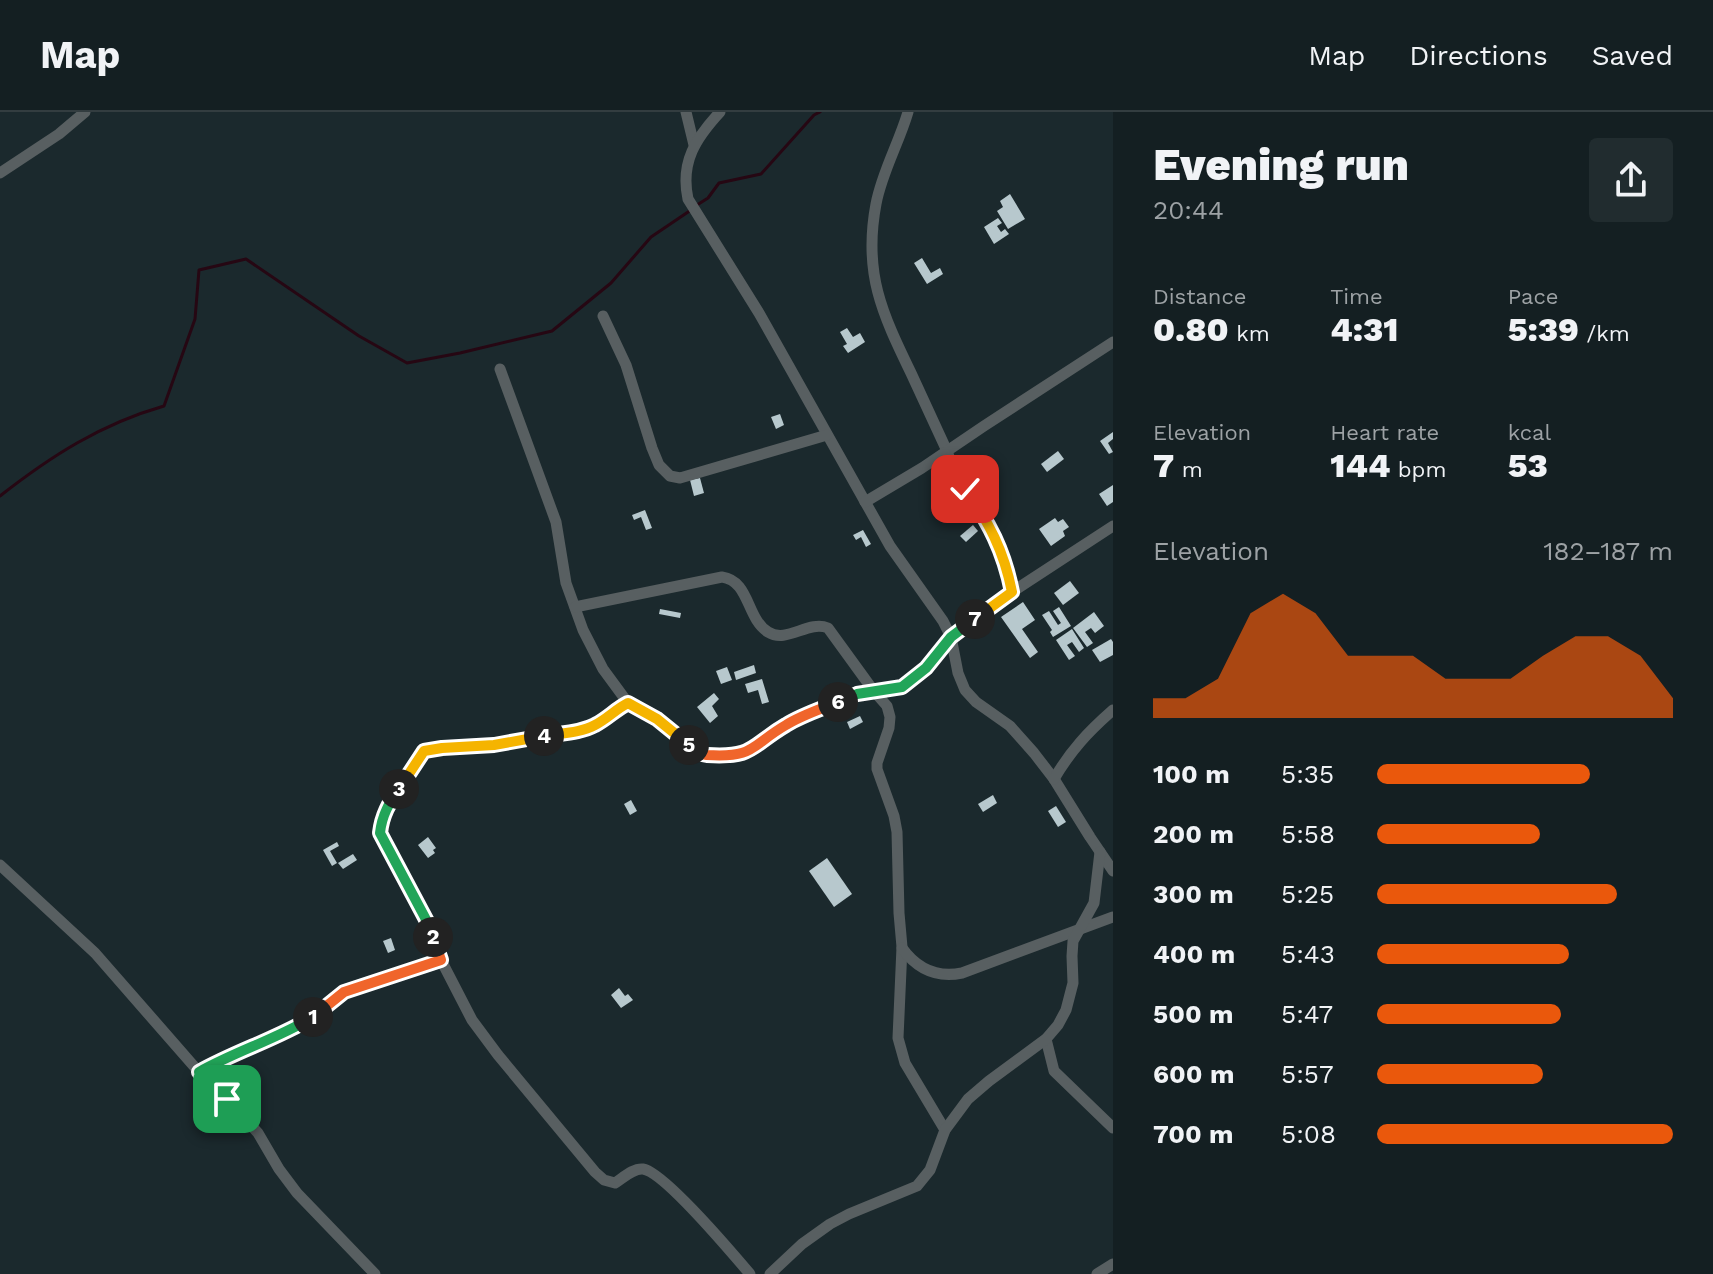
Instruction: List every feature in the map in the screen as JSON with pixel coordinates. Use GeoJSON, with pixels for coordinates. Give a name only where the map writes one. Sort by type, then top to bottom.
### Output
{"type":"FeatureCollection","features":[{"type":"Feature","properties":{"kind":"street"},"geometry":{"type":"LineString","coordinates":[[0,173],[59,134],[85,112]]}},
{"type":"Feature","properties":{"kind":"street"},"geometry":{"type":"LineString","coordinates":[[686,112],[694,145]]}},
{"type":"Feature","properties":{"kind":"street"},"geometry":{"type":"LineString","coordinates":[[720,112],[694,145],[685,182],[688,199],[759,313],[890,546],[943,621],[951,637],[958,673],[965,690],[976,702],[1010,726],[1034,753],[1113,871]]}},
{"type":"Feature","properties":{"kind":"street"},"geometry":{"type":"LineString","coordinates":[[908,112],[883,176],[872,230],[871,257],[881,309],[954,471],[1000,546],[1012,592]]}},
{"type":"Feature","properties":{"kind":"street"},"geometry":{"type":"LineString","coordinates":[[603,316],[630,377],[659,465],[670,476],[680,478],[827,435]]}},
{"type":"Feature","properties":{"kind":"street"},"geometry":{"type":"LineString","coordinates":[[865,502],[899,483],[1113,342]]}},
{"type":"Feature","properties":{"kind":"street"},"geometry":{"type":"LineString","coordinates":[[500,369],[556,522],[566,583],[598,660],[628,703],[657,719],[702,754],[740,755],[753,750],[799,718],[857,694],[902,687],[926,668],[951,637],[1012,592],[1113,526]]}},
{"type":"Feature","properties":{"kind":"street"},"geometry":{"type":"LineString","coordinates":[[575,607],[729,578],[741,588],[759,624],[769,633],[778,636],[820,625],[828,628],[887,706],[889,728],[877,769],[897,832],[902,947],[898,1038],[905,1063],[945,1130]]}},
{"type":"Feature","properties":{"kind":"street"},"geometry":{"type":"LineString","coordinates":[[628,703],[586,729],[494,745],[430,749],[420,755],[385,810],[380,833],[430,927],[441,960],[472,1020],[595,1172],[604,1180],[615,1183],[638,1168],[646,1169],[662,1180],[701,1218],[750,1274]]}},
{"type":"Feature","properties":{"kind":"street"},"geometry":{"type":"LineString","coordinates":[[1054,779],[1086,734],[1113,710]]}},
{"type":"Feature","properties":{"kind":"street"},"geometry":{"type":"LineString","coordinates":[[770,1274],[802,1244],[830,1224],[917,1186],[930,1170],[945,1130],[968,1099],[1046,1039],[1058,1025],[1066,1010],[1073,983],[1073,941],[1094,903],[1100,852]]}},
{"type":"Feature","properties":{"kind":"street"},"geometry":{"type":"LineString","coordinates":[[0,865],[95,953],[199,1072],[258,1133],[297,1193],[375,1274]]}},
{"type":"Feature","properties":{"kind":"street"},"geometry":{"type":"LineString","coordinates":[[902,947],[918,966],[934,973],[950,975],[1113,917]]}},
{"type":"Feature","properties":{"kind":"street"},"geometry":{"type":"LineString","coordinates":[[199,1072],[226,1057],[285,1033],[319,1013],[344,992],[441,960]]}},
{"type":"Feature","properties":{"kind":"street"},"geometry":{"type":"LineString","coordinates":[[1046,1039],[1054,1071],[1113,1128]]}},
{"type":"Feature","properties":{"kind":"street"},"geometry":{"type":"LineString","coordinates":[[1097,1274],[1113,1264]]}},
{"type":"Feature","properties":{"kind":"building"},"geometry":{"type":"Polygon","coordinates":[[[1010,194],[1025,219],[1008,229],[997,211],[1003,207],[1000,201],[1010,194]]]}},
{"type":"Feature","properties":{"kind":"building"},"geometry":{"type":"Polygon","coordinates":[[[998,218],[1002,223],[997,226],[1001,232],[1005,229],[1009,234],[994,244],[984,227],[998,218]]]}},
{"type":"Feature","properties":{"kind":"building"},"geometry":{"type":"Polygon","coordinates":[[[922,258],[931,273],[940,268],[943,274],[927,284],[914,263],[922,258]]]}},
{"type":"Feature","properties":{"kind":"building"},"geometry":{"type":"Polygon","coordinates":[[[847,328],[853,337],[860,333],[865,342],[848,353],[840,332],[847,328]]]}},
{"type":"Feature","properties":{"kind":"building"},"geometry":{"type":"Polygon","coordinates":[[[780,414],[784,425],[776,429],[771,417],[780,414]]]}},
{"type":"Feature","properties":{"kind":"building"},"geometry":{"type":"Polygon","coordinates":[[[1113,432],[1113,439],[1108,443],[1113,452],[1109,454],[1100,441],[1113,432]]]}},
{"type":"Feature","properties":{"kind":"building"},"geometry":{"type":"Polygon","coordinates":[[[1058,451],[1064,459],[1047,472],[1041,464],[1058,451]]]}},
{"type":"Feature","properties":{"kind":"building"},"geometry":{"type":"Polygon","coordinates":[[[700,478],[704,493],[694,496],[690,480],[700,478]]]}},
{"type":"Feature","properties":{"kind":"building"},"geometry":{"type":"Polygon","coordinates":[[[1113,485],[1113,502],[1107,506],[1099,494],[1113,485]]]}},
{"type":"Feature","properties":{"kind":"building"},"geometry":{"type":"Polygon","coordinates":[[[645,510],[652,528],[646,530],[641,517],[634,520],[632,515],[645,510]]]}},
{"type":"Feature","properties":{"kind":"building"},"geometry":{"type":"Polygon","coordinates":[[[1055,518],[1058,522],[1063,519],[1069,527],[1063,531],[1065,536],[1051,546],[1039,529],[1055,518]]]}},
{"type":"Feature","properties":{"kind":"building"},"geometry":{"type":"Polygon","coordinates":[[[973,525],[978,531],[966,542],[960,536],[973,525]]]}},
{"type":"Feature","properties":{"kind":"building"},"geometry":{"type":"Polygon","coordinates":[[[863,530],[871,544],[866,547],[861,537],[856,540],[853,535],[863,530]]]}},
{"type":"Feature","properties":{"kind":"building"},"geometry":{"type":"Polygon","coordinates":[[[1070,581],[1079,593],[1063,605],[1054,593],[1070,581]]]}},
{"type":"Feature","properties":{"kind":"building"},"geometry":{"type":"Polygon","coordinates":[[[1023,602],[1035,620],[1022,629],[1038,652],[1030,658],[1001,617],[1023,602]]]}},
{"type":"Feature","properties":{"kind":"building"},"geometry":{"type":"Polygon","coordinates":[[[1059,607],[1071,626],[1053,637],[1042,615],[1049,611],[1058,625],[1061,623],[1053,611],[1059,607]]]}},
{"type":"Feature","properties":{"kind":"building"},"geometry":{"type":"Polygon","coordinates":[[[660,609],[681,613],[680,618],[659,614],[660,609]]]}},
{"type":"Feature","properties":{"kind":"building"},"geometry":{"type":"Polygon","coordinates":[[[1094,612],[1104,626],[1095,633],[1091,628],[1085,632],[1093,643],[1087,647],[1073,628],[1094,612]]]}},
{"type":"Feature","properties":{"kind":"building"},"geometry":{"type":"Polygon","coordinates":[[[1072,629],[1084,648],[1079,652],[1072,642],[1067,645],[1075,656],[1069,660],[1056,640],[1072,629]]]}},
{"type":"Feature","properties":{"kind":"building"},"geometry":{"type":"Polygon","coordinates":[[[1111,639],[1113,655],[1100,662],[1092,650],[1111,639]]]}},
{"type":"Feature","properties":{"kind":"building"},"geometry":{"type":"Polygon","coordinates":[[[754,665],[756,673],[736,680],[734,672],[754,665]]]}},
{"type":"Feature","properties":{"kind":"building"},"geometry":{"type":"Polygon","coordinates":[[[727,667],[732,680],[721,684],[716,671],[727,667]]]}},
{"type":"Feature","properties":{"kind":"building"},"geometry":{"type":"Polygon","coordinates":[[[762,679],[769,702],[762,704],[758,690],[748,693],[745,684],[762,679]]]}},
{"type":"Feature","properties":{"kind":"building"},"geometry":{"type":"Polygon","coordinates":[[[714,693],[719,699],[712,706],[718,716],[710,723],[697,707],[714,693]]]}},
{"type":"Feature","properties":{"kind":"building"},"geometry":{"type":"Polygon","coordinates":[[[860,716],[863,722],[850,729],[847,722],[860,716]]]}},
{"type":"Feature","properties":{"kind":"building"},"geometry":{"type":"Polygon","coordinates":[[[993,795],[997,803],[983,812],[978,804],[993,795]]]}},
{"type":"Feature","properties":{"kind":"building"},"geometry":{"type":"Polygon","coordinates":[[[631,800],[637,811],[630,815],[624,804],[631,800]]]}},
{"type":"Feature","properties":{"kind":"building"},"geometry":{"type":"Polygon","coordinates":[[[1056,806],[1066,822],[1058,827],[1048,811],[1056,806]]]}},
{"type":"Feature","properties":{"kind":"building"},"geometry":{"type":"Polygon","coordinates":[[[428,837],[436,848],[428,858],[418,845],[428,837]]]}},
{"type":"Feature","properties":{"kind":"building"},"geometry":{"type":"Polygon","coordinates":[[[337,842],[339,846],[330,851],[337,863],[332,866],[323,850],[337,842]]]}},
{"type":"Feature","properties":{"kind":"building"},"geometry":{"type":"Polygon","coordinates":[[[353,854],[357,860],[343,869],[338,863],[353,854]]]}},
{"type":"Feature","properties":{"kind":"building"},"geometry":{"type":"Polygon","coordinates":[[[827,858],[852,894],[834,907],[809,871],[827,858]]]}},
{"type":"Feature","properties":{"kind":"building"},"geometry":{"type":"Polygon","coordinates":[[[391,938],[395,950],[388,953],[383,941],[391,938]]]}},
{"type":"Feature","properties":{"kind":"building"},"geometry":{"type":"Polygon","coordinates":[[[619,988],[633,1000],[621,1008],[611,995],[619,988]]]}},
{"type":"Feature","properties":{"kind":"waterway"},"geometry":{"type":"LineString","coordinates":[[697,205],[708,198],[719,183],[761,174],[820,112]]}},
{"type":"Feature","properties":{"kind":"waterway"},"geometry":{"type":"LineString","coordinates":[[0,496],[38,468],[98,432],[164,406],[195,319],[199,270],[246,259],[359,336],[407,363],[552,331],[611,283],[651,237],[691,210]]}},
{"type":"Feature","properties":{"kind":"route"},"geometry":{"type":"LineString","coordinates":[[227,1099],[199,1072],[226,1057],[285,1033],[319,1013],[344,992],[441,960],[430,927],[380,833],[385,810],[424,751],[518,742],[586,729],[628,703],[657,719],[702,754],[740,755],[753,750],[799,718],[857,694],[902,687],[926,668],[951,637],[1012,592],[1000,546],[965,489]]}}]}
